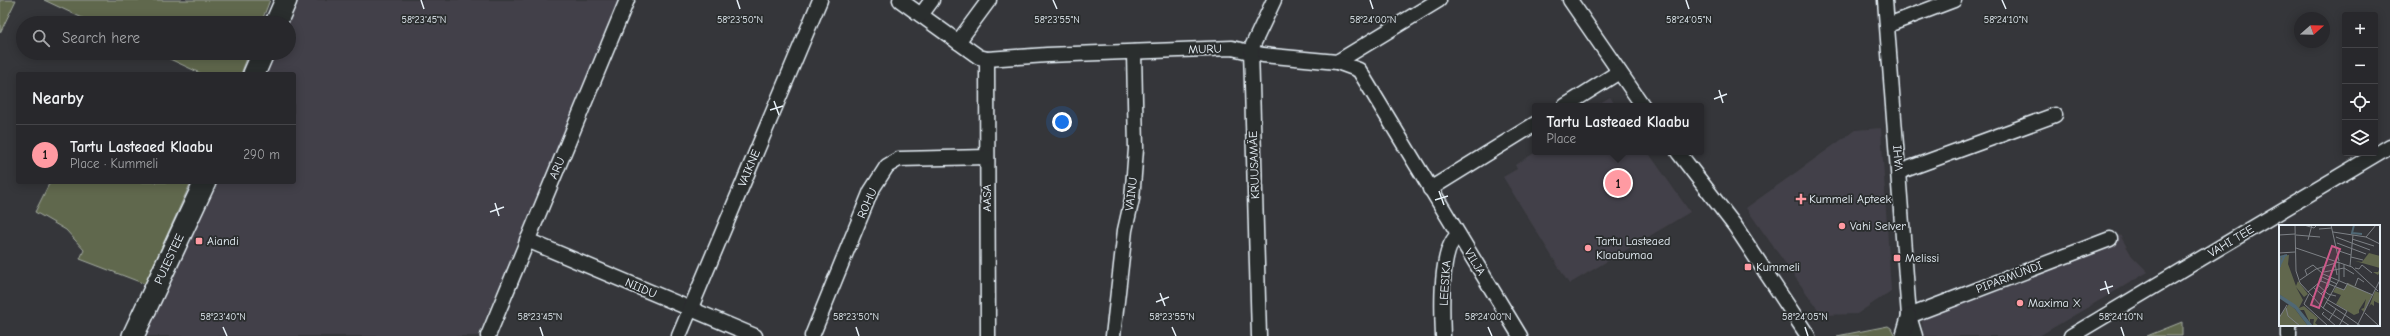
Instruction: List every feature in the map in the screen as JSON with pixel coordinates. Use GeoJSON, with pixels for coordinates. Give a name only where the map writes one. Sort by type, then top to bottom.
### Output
{"type":"FeatureCollection","features":[{"type":"Feature","properties":{"kind":"highway"},"geometry":{"type":"LineString","coordinates":[[279,16],[286,0]]}},
{"type":"Feature","properties":{"kind":"highway"},"geometry":{"type":"LineString","coordinates":[[255,72],[260,60]]}},
{"type":"Feature","properties":{"kind":"highway","name":"PUIESTEE"},"geometry":{"type":"LineString","coordinates":[[133,336],[203,184]]}},
{"type":"Feature","properties":{"kind":"street","name":"ARU"},"geometry":{"type":"LineString","coordinates":[[488,336],[627,0]]}},
{"type":"Feature","properties":{"kind":"street","name":"VAIKNE"},"geometry":{"type":"LineString","coordinates":[[679,336],[820,0]]}},
{"type":"Feature","properties":{"kind":"street"},"geometry":{"type":"LineString","coordinates":[[900,0],[979,57],[987,60]]}},
{"type":"Feature","properties":{"kind":"street"},"geometry":{"type":"LineString","coordinates":[[921,15],[932,0]]}},
{"type":"Feature","properties":{"kind":"street","name":"KRUUSAMÄE"},"geometry":{"type":"LineString","coordinates":[[1259,336],[1251,52],[1274,0]]}},
{"type":"Feature","properties":{"kind":"street"},"geometry":{"type":"LineString","coordinates":[[1338,62],[1439,0]]}},
{"type":"Feature","properties":{"kind":"street"},"geometry":{"type":"LineString","coordinates":[[1570,0],[1641,103]]}},
{"type":"Feature","properties":{"kind":"street","name":"VAHI"},"geometry":{"type":"LineString","coordinates":[[1885,0],[1909,316],[1915,336]]}},
{"type":"Feature","properties":{"kind":"street"},"geometry":{"type":"LineString","coordinates":[[1888,26],[1954,0]]}},
{"type":"Feature","properties":{"kind":"street"},"geometry":{"type":"LineString","coordinates":[[958,42],[987,1]]}},
{"type":"Feature","properties":{"kind":"street","name":"MURU"},"geometry":{"type":"LineString","coordinates":[[987,60],[1232,48],[1251,52],[1338,62]]}},
{"type":"Feature","properties":{"kind":"street","name":"VAINU"},"geometry":{"type":"LineString","coordinates":[[1113,336],[1125,230],[1132,199],[1135,156],[1134,52]]}},
{"type":"Feature","properties":{"kind":"street","name":"AASA"},"geometry":{"type":"LineString","coordinates":[[987,60],[988,336]]}},
{"type":"Feature","properties":{"kind":"street","name":"VILJA"},"geometry":{"type":"LineString","coordinates":[[1338,62],[1359,70],[1520,336]]}},
{"type":"Feature","properties":{"kind":"street"},"geometry":{"type":"LineString","coordinates":[[1570,103],[1619,72]]}},
{"type":"Feature","properties":{"kind":"street"},"geometry":{"type":"LineString","coordinates":[[1899,172],[2055,116]]}},
{"type":"Feature","properties":{"kind":"street"},"geometry":{"type":"LineString","coordinates":[[1430,188],[1532,126]]}},
{"type":"Feature","properties":{"kind":"street","name":"VAHI TEE"},"geometry":{"type":"LineString","coordinates":[[2071,336],[2390,146]]}},
{"type":"Feature","properties":{"kind":"street"},"geometry":{"type":"LineString","coordinates":[[1680,155],[1734,226],[1808,336]]}},
{"type":"Feature","properties":{"kind":"street","name":"ROHU"},"geometry":{"type":"LineString","coordinates":[[812,336],[871,191],[887,166],[899,159],[987,157]]}},
{"type":"Feature","properties":{"kind":"street","name":"LEESIKA"},"geometry":{"type":"LineString","coordinates":[[1443,336],[1442,308],[1447,253],[1454,238],[1458,235]]}},
{"type":"Feature","properties":{"kind":"street","name":"PIPARMÜNDI"},"geometry":{"type":"LineString","coordinates":[[1909,316],[2110,239]]}},
{"type":"Feature","properties":{"kind":"street","name":"NIIDU"},"geometry":{"type":"LineString","coordinates":[[527,240],[755,336]]}},
{"type":"Feature","properties":{"kind":"street","name":"VAHI"},"geometry":{"type":"LineString","coordinates":[[1903,336],[1909,316]]}},
{"type":"Feature","properties":{"kind":"shaded area"},"geometry":{"type":"Polygon","coordinates":[[[291,0],[620,0],[478,336],[141,336],[209,184],[296,184],[296,72],[259,72],[264,60],[296,60],[296,16],[284,16],[291,0]]]}},
{"type":"Feature","properties":{"kind":"shaded area"},"geometry":{"type":"Polygon","coordinates":[[[1610,97],[1614,103],[1600,103],[1610,97]]]}},
{"type":"Feature","properties":{"kind":"shaded area"},"geometry":{"type":"Polygon","coordinates":[[[1881,128],[1891,291],[1857,314],[1822,315],[1746,208],[1855,130],[1881,128]]]}},
{"type":"Feature","properties":{"kind":"shaded area","name":"Tartu Lasteaed Klaabumaa"},"geometry":{"type":"Polygon","coordinates":[[[1532,154],[1650,155],[1690,212],[1569,284],[1503,177],[1517,169],[1515,165],[1532,154]]]}},
{"type":"Feature","properties":{"kind":"shaded area"},"geometry":{"type":"Polygon","coordinates":[[[2120,235],[2132,256],[2148,272],[2039,336],[1923,336],[1921,307],[2120,235]]]}},
{"type":"Feature","properties":{"kind":"green space"},"geometry":{"type":"Polygon","coordinates":[[[0,0],[16,0],[0,33],[0,0]]]}},
{"type":"Feature","properties":{"kind":"green space"},"geometry":{"type":"Polygon","coordinates":[[[44,0],[270,0],[264,16],[78,16],[44,0]]]}},
{"type":"Feature","properties":{"kind":"green space"},"geometry":{"type":"Polygon","coordinates":[[[172,60],[246,60],[242,72],[198,72],[172,60]]]}},
{"type":"Feature","properties":{"kind":"green space"},"geometry":{"type":"Polygon","coordinates":[[[49,184],[190,184],[145,284],[80,259],[84,250],[66,230],[35,212],[49,184]]]}},
{"type":"Feature","properties":{"kind":"green space"},"geometry":{"type":"Polygon","coordinates":[[[2182,322],[2182,336],[2147,336],[2182,322]]]}},
{"type":"Feature","properties":{"kind":"green space"},"geometry":{"type":"Polygon","coordinates":[[[1888,326],[1891,328],[1895,336],[1837,336],[1888,326]]]}},
{"type":"Feature","properties":{"kind":"place","name":"Tartu Lasteaed Klaabu"},"geometry":{"type":"Point","coordinates":[1618,183]}},
{"type":"Feature","properties":{"kind":"place","name":"Kummeli Apteek"},"geometry":{"type":"Point","coordinates":[1801,199]}},
{"type":"Feature","properties":{"kind":"place","name":"Vahi Selver"},"geometry":{"type":"Point","coordinates":[1842,226]}},
{"type":"Feature","properties":{"kind":"place","name":"Aiandi"},"geometry":{"type":"Point","coordinates":[199,241]}},
{"type":"Feature","properties":{"kind":"place","name":"Tartu Lasteaed Klaabumaa"},"geometry":{"type":"Point","coordinates":[1588,248]}},
{"type":"Feature","properties":{"kind":"place","name":"Melissi"},"geometry":{"type":"Point","coordinates":[1897,258]}},
{"type":"Feature","properties":{"kind":"place","name":"Kummeli"},"geometry":{"type":"Point","coordinates":[1748,267]}},
{"type":"Feature","properties":{"kind":"place","name":"Maxima X"},"geometry":{"type":"Point","coordinates":[2020,303]}}]}
